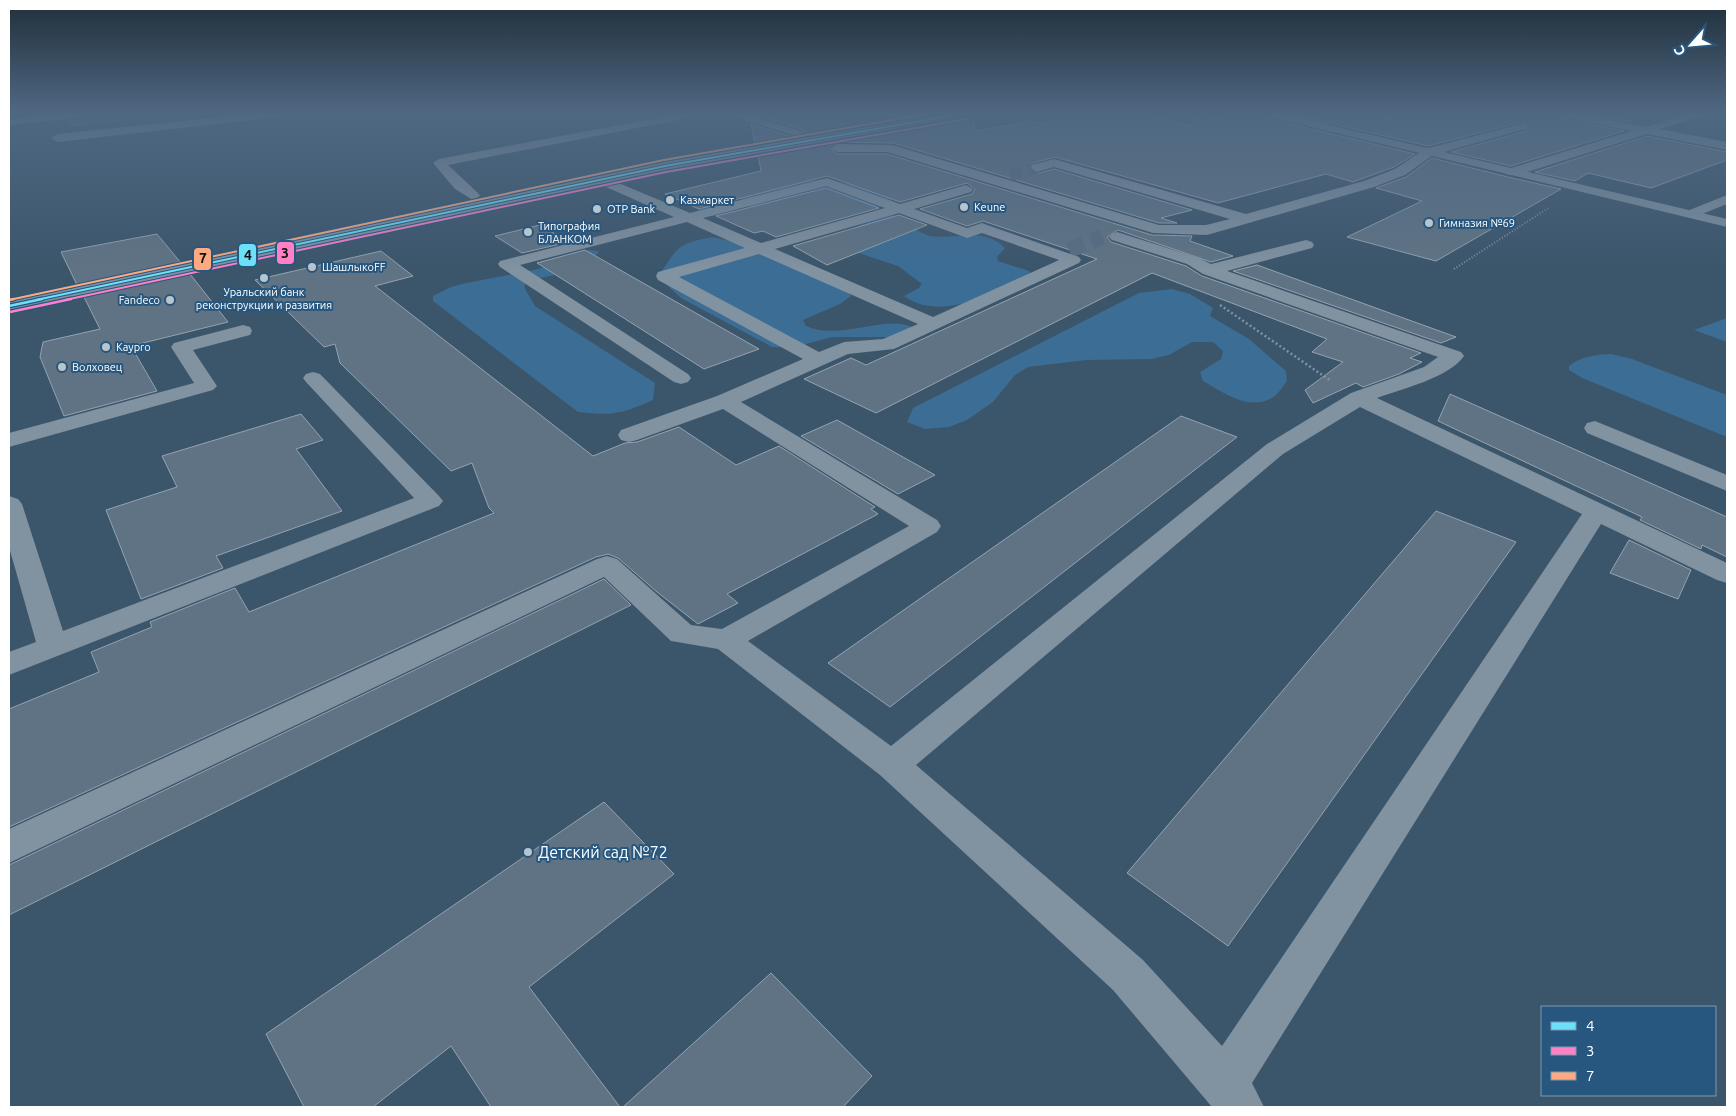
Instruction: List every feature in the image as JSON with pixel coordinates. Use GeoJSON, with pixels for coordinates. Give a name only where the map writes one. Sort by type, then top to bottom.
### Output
{"type":"FeatureCollection","features":[{"type":"Feature","properties":{"kind":"main road"},"geometry":{"type":"LineString","coordinates":[[9,306],[648,165]]}},
{"type":"Feature","properties":{"kind":"main road"},"geometry":{"type":"LineString","coordinates":[[1484,165],[1727,223]]}},
{"type":"Feature","properties":{"kind":"main road"},"geometry":{"type":"LineString","coordinates":[[9,294],[472,196],[595,176]]}},
{"type":"Feature","properties":{"kind":"street"},"geometry":{"type":"LineString","coordinates":[[441,165],[472,196]]}},
{"type":"Feature","properties":{"kind":"street"},"geometry":{"type":"LineString","coordinates":[[892,165],[920,174]]}},
{"type":"Feature","properties":{"kind":"street"},"geometry":{"type":"LineString","coordinates":[[944,165],[1158,230],[1207,230],[1369,184],[1400,172],[1410,165]]}},
{"type":"Feature","properties":{"kind":"street"},"geometry":{"type":"LineString","coordinates":[[1038,168],[1047,165]]}},
{"type":"Feature","properties":{"kind":"street"},"geometry":{"type":"LineString","coordinates":[[1061,165],[1246,219]]}},
{"type":"Feature","properties":{"kind":"street"},"geometry":{"type":"LineString","coordinates":[[1513,172],[1535,165]]}},
{"type":"Feature","properties":{"kind":"street"},"geometry":{"type":"LineString","coordinates":[[992,180],[1010,175]]}},
{"type":"Feature","properties":{"kind":"street"},"geometry":{"type":"LineString","coordinates":[[595,176],[934,324]]}},
{"type":"Feature","properties":{"kind":"street"},"geometry":{"type":"LineString","coordinates":[[939,180],[985,195]]}},
{"type":"Feature","properties":{"kind":"street"},"geometry":{"type":"LineString","coordinates":[[629,434],[725,401],[844,348],[887,345],[1074,260],[1063,252],[982,228],[967,233],[827,182],[506,264],[682,378]]}},
{"type":"Feature","properties":{"kind":"street"},"geometry":{"type":"LineString","coordinates":[[818,360],[664,276],[966,189]]}},
{"type":"Feature","properties":{"kind":"street"},"geometry":{"type":"LineString","coordinates":[[1692,214],[1727,199]]}},
{"type":"Feature","properties":{"kind":"street"},"geometry":{"type":"LineString","coordinates":[[892,765],[1275,449],[1359,398],[1430,371],[1454,356],[1209,270],[1193,261],[1103,235]]}},
{"type":"Feature","properties":{"kind":"street"},"geometry":{"type":"LineString","coordinates":[[1209,270],[1306,246]]}},
{"type":"Feature","properties":{"kind":"street"},"geometry":{"type":"LineString","coordinates":[[9,440],[206,386],[181,347],[243,332]]}},
{"type":"Feature","properties":{"kind":"street"},"geometry":{"type":"LineString","coordinates":[[9,664],[430,501],[313,378]]}},
{"type":"Feature","properties":{"kind":"street"},"geometry":{"type":"LineString","coordinates":[[1359,398],[1727,574]]}},
{"type":"Feature","properties":{"kind":"street"},"geometry":{"type":"LineString","coordinates":[[725,401],[928,526],[726,640]]}},
{"type":"Feature","properties":{"kind":"street"},"geometry":{"type":"LineString","coordinates":[[1595,428],[1727,484]]}},
{"type":"Feature","properties":{"kind":"street"},"geometry":{"type":"LineString","coordinates":[[9,504],[15,544],[53,648]]}},
{"type":"Feature","properties":{"kind":"street"},"geometry":{"type":"LineString","coordinates":[[9,847],[607,565],[682,634],[726,640],[892,765],[1128,975],[1232,1096],[1596,512]]}},
{"type":"Feature","properties":{"kind":"path"},"geometry":{"type":"LineString","coordinates":[[1454,269],[1567,196],[1588,190]]}},
{"type":"Feature","properties":{"kind":"path"},"geometry":{"type":"LineString","coordinates":[[1233,316],[1359,398]]}},
{"type":"Feature","properties":{"kind":"shaded area"},"geometry":{"type":"Polygon","coordinates":[[[811,180],[830,181],[867,188],[878,192],[893,202],[891,205],[881,207],[861,205],[781,213],[747,206],[715,216],[699,214],[698,207],[704,204],[734,203],[755,192],[775,190],[794,183],[811,180]]]}},
{"type":"Feature","properties":{"kind":"shaded area"},"geometry":{"type":"Polygon","coordinates":[[[893,215],[930,236],[969,235],[988,237],[997,241],[1005,248],[997,257],[998,261],[1029,271],[1031,276],[968,302],[934,307],[919,304],[904,296],[919,288],[922,284],[898,266],[822,241],[883,216],[893,215]]]}},
{"type":"Feature","properties":{"kind":"shaded area"},"geometry":{"type":"Polygon","coordinates":[[[712,237],[730,241],[848,291],[851,296],[840,304],[803,320],[806,326],[819,330],[834,331],[892,324],[905,325],[915,329],[895,337],[832,337],[795,347],[772,347],[681,298],[658,277],[679,248],[691,242],[712,237]]]}},
{"type":"Feature","properties":{"kind":"shaded area"},"geometry":{"type":"Polygon","coordinates":[[[588,250],[599,251],[586,264],[567,272],[527,281],[524,287],[535,306],[655,383],[653,400],[617,413],[578,412],[433,301],[433,296],[451,287],[538,269],[572,258],[588,250]]]}},
{"type":"Feature","properties":{"kind":"shaded area"},"geometry":{"type":"Polygon","coordinates":[[[1172,289],[1190,294],[1213,308],[1210,316],[1249,339],[1286,371],[1287,381],[1276,395],[1254,403],[1236,399],[1203,381],[1200,372],[1221,359],[1223,351],[1213,342],[1192,342],[1169,355],[1151,359],[1087,360],[1028,367],[1015,375],[993,402],[967,420],[949,427],[925,429],[907,422],[913,408],[1139,293],[1172,289]]]}},
{"type":"Feature","properties":{"kind":"shaded area"},"geometry":{"type":"Polygon","coordinates":[[[1727,318],[1727,342],[1694,330],[1727,318]]]}},
{"type":"Feature","properties":{"kind":"shaded area"},"geometry":{"type":"Polygon","coordinates":[[[1611,354],[1632,359],[1727,395],[1727,437],[1582,378],[1569,370],[1569,366],[1583,358],[1611,354]]]}},
{"type":"Feature","properties":{"kind":"building"},"geometry":{"type":"Polygon","coordinates":[[[760,165],[923,165],[1152,235],[1192,236],[1190,241],[1233,256],[1211,262],[1118,230],[1107,237],[1111,242],[1186,266],[1202,276],[1421,353],[1410,358],[1422,362],[1399,374],[1363,387],[1356,383],[1313,403],[1305,390],[1343,362],[1312,352],[1327,339],[1152,273],[876,413],[804,379],[851,358],[866,365],[1097,259],[983,221],[967,226],[920,209],[972,194],[975,189],[967,183],[900,202],[827,176],[699,209],[665,194],[761,171],[760,165]]]}},
{"type":"Feature","properties":{"kind":"building"},"geometry":{"type":"Polygon","coordinates":[[[966,165],[1030,165],[1029,169],[1036,174],[1054,169],[1192,210],[1161,218],[1177,223],[1159,223],[966,165]]]}},
{"type":"Feature","properties":{"kind":"building"},"geometry":{"type":"Polygon","coordinates":[[[1084,165],[1397,165],[1353,182],[1326,174],[1218,203],[1084,165]]]}},
{"type":"Feature","properties":{"kind":"building"},"geometry":{"type":"Polygon","coordinates":[[[1422,165],[1460,165],[1561,189],[1436,261],[1347,237],[1422,201],[1376,188],[1406,177],[1422,165]]]}},
{"type":"Feature","properties":{"kind":"building"},"geometry":{"type":"Polygon","coordinates":[[[1557,165],[1713,165],[1651,188],[1588,173],[1575,181],[1535,172],[1557,165]]]}},
{"type":"Feature","properties":{"kind":"building"},"geometry":{"type":"Polygon","coordinates":[[[826,188],[879,208],[776,237],[763,231],[754,233],[716,216],[826,188]]]}},
{"type":"Feature","properties":{"kind":"building"},"geometry":{"type":"Polygon","coordinates":[[[899,215],[927,225],[827,265],[793,246],[899,215]]]}},
{"type":"Feature","properties":{"kind":"building"},"geometry":{"type":"Polygon","coordinates":[[[540,225],[569,242],[522,253],[495,236],[540,225]]]}},
{"type":"Feature","properties":{"kind":"building"},"geometry":{"type":"Polygon","coordinates":[[[157,234],[181,263],[77,285],[61,252],[157,234]]]}},
{"type":"Feature","properties":{"kind":"building"},"geometry":{"type":"Polygon","coordinates":[[[585,250],[759,349],[704,369],[537,263],[585,250]]]}},
{"type":"Feature","properties":{"kind":"building"},"geometry":{"type":"Polygon","coordinates":[[[381,251],[413,276],[375,286],[593,456],[625,443],[637,442],[679,427],[736,465],[779,446],[875,507],[871,509],[878,514],[727,594],[738,603],[698,624],[618,558],[608,554],[596,557],[9,827],[9,709],[99,672],[91,652],[152,627],[150,622],[235,588],[249,612],[494,513],[489,508],[472,463],[451,471],[340,363],[335,344],[324,347],[255,280],[381,251]]]}},
{"type":"Feature","properties":{"kind":"building"},"geometry":{"type":"Polygon","coordinates":[[[1257,265],[1456,337],[1441,343],[1233,271],[1257,265]]]}},
{"type":"Feature","properties":{"kind":"building"},"geometry":{"type":"Polygon","coordinates":[[[190,274],[228,322],[131,346],[157,391],[64,416],[40,357],[43,342],[100,329],[84,297],[190,274]]]}},
{"type":"Feature","properties":{"kind":"building"},"geometry":{"type":"Polygon","coordinates":[[[1450,394],[1727,517],[1727,557],[1702,545],[1701,549],[1640,520],[1642,517],[1438,421],[1450,394]]]}},
{"type":"Feature","properties":{"kind":"building"},"geometry":{"type":"Polygon","coordinates":[[[301,414],[323,440],[296,449],[342,511],[216,556],[223,568],[141,599],[106,510],[177,487],[162,456],[301,414]]]}},
{"type":"Feature","properties":{"kind":"building"},"geometry":{"type":"Polygon","coordinates":[[[1181,416],[1237,437],[890,707],[828,663],[1181,416]]]}},
{"type":"Feature","properties":{"kind":"building"},"geometry":{"type":"Polygon","coordinates":[[[837,420],[935,475],[898,494],[801,436],[837,420]]]}},
{"type":"Feature","properties":{"kind":"building"},"geometry":{"type":"Polygon","coordinates":[[[1436,511],[1516,542],[1228,946],[1127,873],[1436,511]]]}},
{"type":"Feature","properties":{"kind":"building"},"geometry":{"type":"Polygon","coordinates":[[[1629,540],[1691,570],[1678,599],[1610,573],[1629,540]]]}},
{"type":"Feature","properties":{"kind":"building"},"geometry":{"type":"Polygon","coordinates":[[[604,579],[631,605],[9,915],[9,865],[604,579]]]}},
{"type":"Feature","properties":{"kind":"building"},"geometry":{"type":"Polygon","coordinates":[[[604,802],[674,874],[529,987],[620,1107],[491,1107],[451,1046],[373,1107],[304,1107],[266,1034],[604,802]]]}},
{"type":"Feature","properties":{"kind":"building"},"geometry":{"type":"Polygon","coordinates":[[[771,973],[872,1076],[843,1107],[623,1107],[771,973]]]}},
{"type":"Feature","properties":{"kind":"tunnel"},"geometry":{"type":"LineString","coordinates":[[1010,175],[1037,168]]}},
{"type":"Feature","properties":{"kind":"tunnel"},"geometry":{"type":"LineString","coordinates":[[1069,250],[1102,237]]}},
{"type":"Feature","properties":{"kind":"transit line","name":"7"},"geometry":{"type":"LineString","coordinates":[[9,300],[640,165]]}},
{"type":"Feature","properties":{"kind":"transit line","name":"4"},"geometry":{"type":"LineString","coordinates":[[9,306],[670,165]]}},
{"type":"Feature","properties":{"kind":"transit line","name":"3"},"geometry":{"type":"LineString","coordinates":[[10,312],[705,165]]}},
{"type":"Feature","properties":{"kind":"place","name":"Казмаркет"},"geometry":{"type":"Point","coordinates":[670,200]}},
{"type":"Feature","properties":{"kind":"place","name":"Keune"},"geometry":{"type":"Point","coordinates":[964,207]}},
{"type":"Feature","properties":{"kind":"place","name":"OTP Bank"},"geometry":{"type":"Point","coordinates":[597,209]}},
{"type":"Feature","properties":{"kind":"place","name":"Гимназия №69"},"geometry":{"type":"Point","coordinates":[1429,223]}},
{"type":"Feature","properties":{"kind":"place","name":"Типография БЛАНКОМ"},"geometry":{"type":"Point","coordinates":[528,232]}},
{"type":"Feature","properties":{"kind":"place","name":"ШашлыкoFF"},"geometry":{"type":"Point","coordinates":[312,267]}},
{"type":"Feature","properties":{"kind":"place","name":"Уральский банк реконструкции и развития"},"geometry":{"type":"Point","coordinates":[264,278]}},
{"type":"Feature","properties":{"kind":"place","name":"Fandeco"},"geometry":{"type":"Point","coordinates":[170,300]}},
{"type":"Feature","properties":{"kind":"place","name":"Kaypro"},"geometry":{"type":"Point","coordinates":[106,347]}},
{"type":"Feature","properties":{"kind":"place","name":"Волховец"},"geometry":{"type":"Point","coordinates":[62,367]}},
{"type":"Feature","properties":{"kind":"place","name":"Детский сад №72"},"geometry":{"type":"Point","coordinates":[528,852]}}]}
